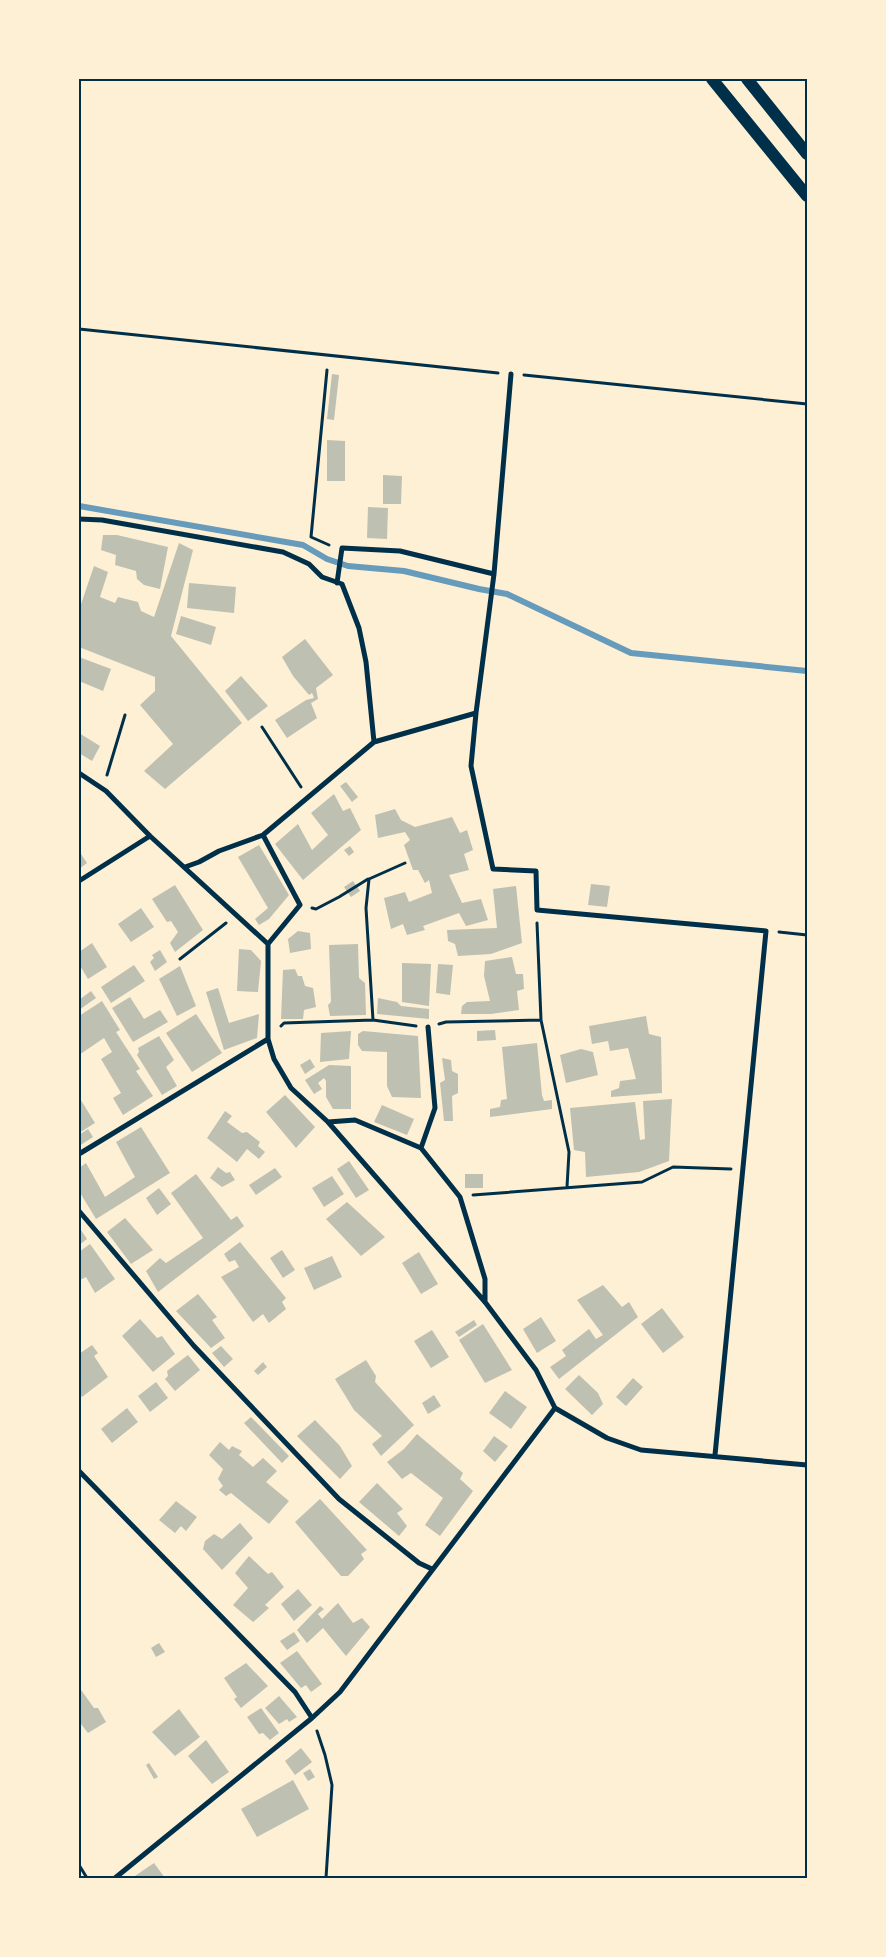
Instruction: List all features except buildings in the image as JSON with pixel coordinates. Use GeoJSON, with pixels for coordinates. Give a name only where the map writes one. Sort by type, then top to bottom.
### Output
{"type":"FeatureCollection","features":[{"type":"Feature","properties":{"kind":"main road"},"geometry":{"type":"LineString","coordinates":[[712,79],[807,196]]}},
{"type":"Feature","properties":{"kind":"main road"},"geometry":{"type":"LineString","coordinates":[[747,79],[807,154]]}},
{"type":"Feature","properties":{"kind":"street"},"geometry":{"type":"LineString","coordinates":[[510,374],[494,575],[471,766],[494,869],[536,871],[537,910],[766,931],[715,1455]]}},
{"type":"Feature","properties":{"kind":"street"},"geometry":{"type":"LineString","coordinates":[[79,519],[102,520],[283,552],[309,564],[322,577],[337,580],[342,584],[359,628],[366,662],[374,742]]}},
{"type":"Feature","properties":{"kind":"street"},"geometry":{"type":"LineString","coordinates":[[337,580],[342,549],[400,551],[494,575]]}},
{"type":"Feature","properties":{"kind":"street"},"geometry":{"type":"LineString","coordinates":[[185,867],[219,851],[264,835],[374,742],[476,713]]}},
{"type":"Feature","properties":{"kind":"street"},"geometry":{"type":"LineString","coordinates":[[79,773],[106,791],[150,836],[268,944]]}},
{"type":"Feature","properties":{"kind":"street"},"geometry":{"type":"LineString","coordinates":[[264,835],[300,905],[268,944],[268,1039],[274,1059],[291,1088],[328,1122],[485,1302],[536,1370],[555,1408],[607,1438],[641,1450],[715,1455],[807,1465]]}},
{"type":"Feature","properties":{"kind":"street"},"geometry":{"type":"LineString","coordinates":[[79,881],[150,836]]}},
{"type":"Feature","properties":{"kind":"street"},"geometry":{"type":"LineString","coordinates":[[421,1148],[435,1108],[428,1028]]}},
{"type":"Feature","properties":{"kind":"street"},"geometry":{"type":"LineString","coordinates":[[79,1154],[268,1039]]}},
{"type":"Feature","properties":{"kind":"street"},"geometry":{"type":"LineString","coordinates":[[328,1122],[355,1120],[421,1148],[460,1197],[485,1278],[485,1302]]}},
{"type":"Feature","properties":{"kind":"street"},"geometry":{"type":"LineString","coordinates":[[79,1211],[194,1346],[339,1499],[419,1563],[432,1569]]}},
{"type":"Feature","properties":{"kind":"street"},"geometry":{"type":"LineString","coordinates":[[115,1878],[312,1718],[340,1692],[555,1408]]}},
{"type":"Feature","properties":{"kind":"street"},"geometry":{"type":"LineString","coordinates":[[79,1471],[295,1692],[312,1718]]}},
{"type":"Feature","properties":{"kind":"path"},"geometry":{"type":"LineString","coordinates":[[79,329],[807,404]]}},
{"type":"Feature","properties":{"kind":"path"},"geometry":{"type":"LineString","coordinates":[[327,370],[311,537],[342,549]]}},
{"type":"Feature","properties":{"kind":"path"},"geometry":{"type":"LineString","coordinates":[[106,791],[107,773],[125,715]]}},
{"type":"Feature","properties":{"kind":"path"},"geometry":{"type":"LineString","coordinates":[[262,727],[308,798]]}},
{"type":"Feature","properties":{"kind":"path"},"geometry":{"type":"LineString","coordinates":[[300,905],[316,909],[369,879],[405,863]]}},
{"type":"Feature","properties":{"kind":"path"},"geometry":{"type":"LineString","coordinates":[[369,879],[366,908],[373,1020]]}},
{"type":"Feature","properties":{"kind":"path"},"geometry":{"type":"LineString","coordinates":[[537,910],[541,1020],[569,1152],[567,1187]]}},
{"type":"Feature","properties":{"kind":"path"},"geometry":{"type":"LineString","coordinates":[[180,959],[237,915]]}},
{"type":"Feature","properties":{"kind":"path"},"geometry":{"type":"LineString","coordinates":[[766,931],[807,935]]}},
{"type":"Feature","properties":{"kind":"path"},"geometry":{"type":"LineString","coordinates":[[268,1039],[284,1023],[373,1020],[428,1028],[446,1022],[541,1020]]}},
{"type":"Feature","properties":{"kind":"path"},"geometry":{"type":"LineString","coordinates":[[473,1195],[642,1182],[673,1167],[743,1170]]}},
{"type":"Feature","properties":{"kind":"path"},"geometry":{"type":"LineString","coordinates":[[312,1718],[326,1755],[332,1785],[326,1878]]}},
{"type":"Feature","properties":{"kind":"path"},"geometry":{"type":"LineString","coordinates":[[79,1866],[86,1878]]}},
{"type":"Feature","properties":{"kind":"waterway"},"geometry":{"type":"LineString","coordinates":[[79,506],[303,545],[327,559],[348,566],[404,571],[507,594],[631,653],[807,671]]}}]}
